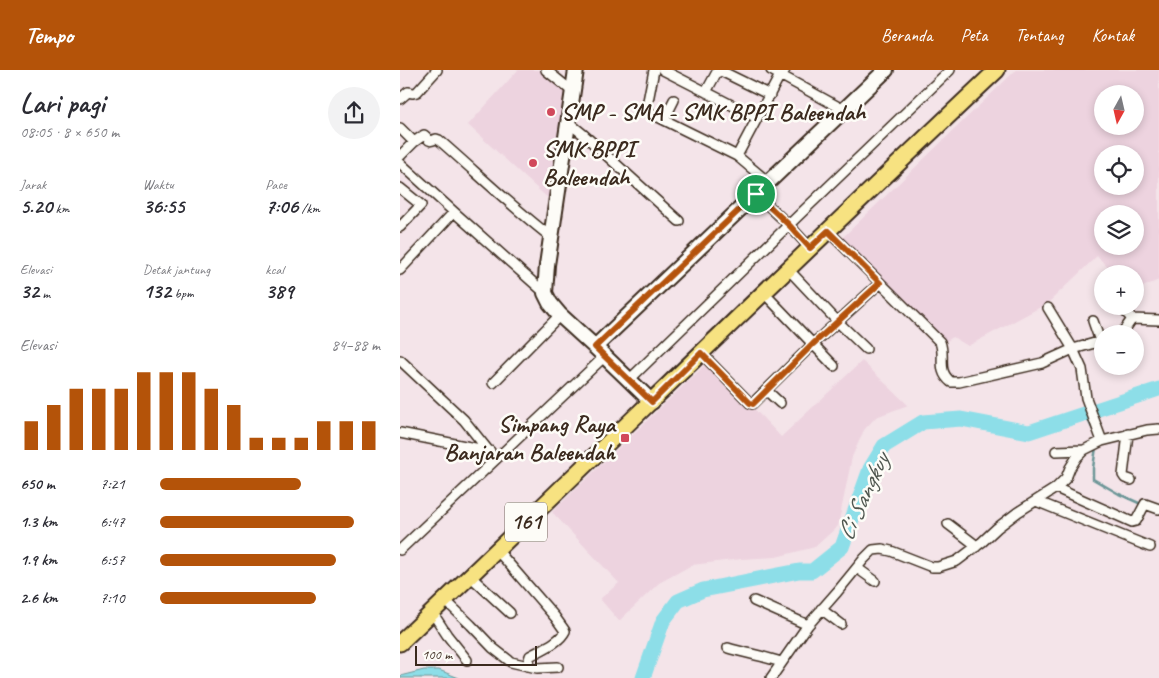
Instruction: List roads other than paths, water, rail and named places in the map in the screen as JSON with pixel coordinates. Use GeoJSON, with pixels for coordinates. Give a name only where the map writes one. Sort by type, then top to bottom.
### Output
{"type":"FeatureCollection","features":[{"type":"Feature","properties":{"kind":"main road"},"geometry":{"type":"LineString","coordinates":[[576,70],[547,265],[545,293],[550,303],[560,315],[652,402]]}},
{"type":"Feature","properties":{"kind":"main road"},"geometry":{"type":"LineString","coordinates":[[600,352],[768,182],[886,70]]}},
{"type":"Feature","properties":{"kind":"main road","name":"161"},"geometry":{"type":"LineString","coordinates":[[400,643],[997,70]]}},
{"type":"Feature","properties":{"kind":"street"},"geometry":{"type":"LineString","coordinates":[[400,99],[408,92],[416,92],[437,70]]}},
{"type":"Feature","properties":{"kind":"street"},"geometry":{"type":"LineString","coordinates":[[546,70],[572,92]]}},
{"type":"Feature","properties":{"kind":"street"},"geometry":{"type":"LineString","coordinates":[[654,70],[647,110],[649,112],[737,156],[768,182]]}},
{"type":"Feature","properties":{"kind":"street"},"geometry":{"type":"LineString","coordinates":[[663,70],[757,118]]}},
{"type":"Feature","properties":{"kind":"street"},"geometry":{"type":"LineString","coordinates":[[706,92],[719,70],[770,95]]}},
{"type":"Feature","properties":{"kind":"street"},"geometry":{"type":"LineString","coordinates":[[770,70],[783,73],[844,110]]}},
{"type":"Feature","properties":{"kind":"street"},"geometry":{"type":"LineString","coordinates":[[629,380],[950,70]]}},
{"type":"Feature","properties":{"kind":"street"},"geometry":{"type":"LineString","coordinates":[[737,156],[783,73]]}},
{"type":"Feature","properties":{"kind":"street"},"geometry":{"type":"LineString","coordinates":[[664,120],[674,100]]}},
{"type":"Feature","properties":{"kind":"street"},"geometry":{"type":"LineString","coordinates":[[568,122],[679,221]]}},
{"type":"Feature","properties":{"kind":"street"},"geometry":{"type":"LineString","coordinates":[[400,128],[414,142]]}},
{"type":"Feature","properties":{"kind":"street"},"geometry":{"type":"LineString","coordinates":[[400,156],[424,135],[430,141],[439,140],[524,216],[551,237]]}},
{"type":"Feature","properties":{"kind":"street"},"geometry":{"type":"LineString","coordinates":[[400,163],[545,293]]}},
{"type":"Feature","properties":{"kind":"street"},"geometry":{"type":"LineString","coordinates":[[400,188],[421,205],[400,227]]}},
{"type":"Feature","properties":{"kind":"street"},"geometry":{"type":"LineString","coordinates":[[756,194],[810,248]]}},
{"type":"Feature","properties":{"kind":"street"},"geometry":{"type":"LineString","coordinates":[[400,270],[454,212]]}},
{"type":"Feature","properties":{"kind":"street"},"geometry":{"type":"LineString","coordinates":[[828,231],[940,342],[942,350],[941,367],[951,382],[959,382],[1042,363],[1073,349],[1094,343]]}},
{"type":"Feature","properties":{"kind":"street"},"geometry":{"type":"LineString","coordinates":[[788,270],[866,348]]}},
{"type":"Feature","properties":{"kind":"street"},"geometry":{"type":"LineString","coordinates":[[701,353],[753,404],[813,344],[880,283]]}},
{"type":"Feature","properties":{"kind":"street"},"geometry":{"type":"LineString","coordinates":[[764,292],[834,366]]}},
{"type":"Feature","properties":{"kind":"street"},"geometry":{"type":"LineString","coordinates":[[1048,308],[1073,349],[1082,369],[1086,398],[1101,438]]}},
{"type":"Feature","properties":{"kind":"street"},"geometry":{"type":"LineString","coordinates":[[494,383],[560,315]]}},
{"type":"Feature","properties":{"kind":"street"},"geometry":{"type":"LineString","coordinates":[[1128,315],[1132,319],[1159,320]]}},
{"type":"Feature","properties":{"kind":"street"},"geometry":{"type":"LineString","coordinates":[[1128,325],[1132,319]]}},
{"type":"Feature","properties":{"kind":"street"},"geometry":{"type":"LineString","coordinates":[[1092,321],[1094,325]]}},
{"type":"Feature","properties":{"kind":"street"},"geometry":{"type":"LineString","coordinates":[[401,546],[502,453],[600,352]]}},
{"type":"Feature","properties":{"kind":"street"},"geometry":{"type":"LineString","coordinates":[[400,360],[464,420],[488,450]]}},
{"type":"Feature","properties":{"kind":"street"},"geometry":{"type":"LineString","coordinates":[[766,390],[780,403]]}},
{"type":"Feature","properties":{"kind":"street"},"geometry":{"type":"LineString","coordinates":[[770,678],[808,625],[864,558],[873,550],[882,549],[902,554],[932,567],[957,561],[1018,512],[1056,488],[1066,478],[1077,456],[1101,438],[1159,429]]}},
{"type":"Feature","properties":{"kind":"street"},"geometry":{"type":"LineString","coordinates":[[400,433],[502,453]]}},
{"type":"Feature","properties":{"kind":"street"},"geometry":{"type":"LineString","coordinates":[[1128,434],[1124,477],[1131,480]]}},
{"type":"Feature","properties":{"kind":"street"},"geometry":{"type":"LineString","coordinates":[[1056,451],[1084,450]]}},
{"type":"Feature","properties":{"kind":"street"},"geometry":{"type":"LineString","coordinates":[[1056,488],[1132,522],[1136,520],[1145,504],[1159,509]]}},
{"type":"Feature","properties":{"kind":"street"},"geometry":{"type":"LineString","coordinates":[[1036,501],[1150,546]]}},
{"type":"Feature","properties":{"kind":"street"},"geometry":{"type":"LineString","coordinates":[[948,524],[976,547]]}},
{"type":"Feature","properties":{"kind":"street"},"geometry":{"type":"LineString","coordinates":[[497,550],[565,631],[561,637],[530,656],[527,666]]}},
{"type":"Feature","properties":{"kind":"street"},"geometry":{"type":"LineString","coordinates":[[857,568],[875,581]]}},
{"type":"Feature","properties":{"kind":"street"},"geometry":{"type":"LineString","coordinates":[[470,576],[510,613]]}},
{"type":"Feature","properties":{"kind":"street"},"geometry":{"type":"LineString","coordinates":[[444,600],[493,648],[508,660],[537,668],[558,668]]}},
{"type":"Feature","properties":{"kind":"street"},"geometry":{"type":"LineString","coordinates":[[754,601],[808,625]]}},
{"type":"Feature","properties":{"kind":"street"},"geometry":{"type":"LineString","coordinates":[[821,609],[841,624]]}},
{"type":"Feature","properties":{"kind":"street"},"geometry":{"type":"LineString","coordinates":[[432,612],[467,660]]}},
{"type":"Feature","properties":{"kind":"street"},"geometry":{"type":"LineString","coordinates":[[728,648],[781,662]]}},
{"type":"Feature","properties":{"kind":"water"},"geometry":{"type":"Polygon","coordinates":[[[424,670],[439,670],[459,678],[400,678],[400,676],[424,670]]]}},
{"type":"Feature","properties":{"kind":"waterway","name":"Ci Sangkuy"},"geometry":{"type":"LineString","coordinates":[[643,678],[663,621],[678,601],[703,590],[799,571],[812,571],[842,547],[870,469],[884,446],[923,422],[961,419],[1029,432],[1159,389]]}},
{"type":"Feature","properties":{"kind":"waterway"},"geometry":{"type":"LineString","coordinates":[[1085,414],[1093,430]]}},
{"type":"Feature","properties":{"kind":"waterway"},"geometry":{"type":"LineString","coordinates":[[1096,447],[1093,479],[1141,504]]}},
{"type":"Feature","properties":{"kind":"place","name":"SMP - SMA - SMK BPPI Baleendah"},"geometry":{"type":"Point","coordinates":[551,112]}},
{"type":"Feature","properties":{"kind":"place","name":"SMK BPPI Baleendah"},"geometry":{"type":"Point","coordinates":[533,163]}},
{"type":"Feature","properties":{"kind":"place","name":"Simpang Raya Banjaran Baleendah"},"geometry":{"type":"Point","coordinates":[625,438]}}]}
